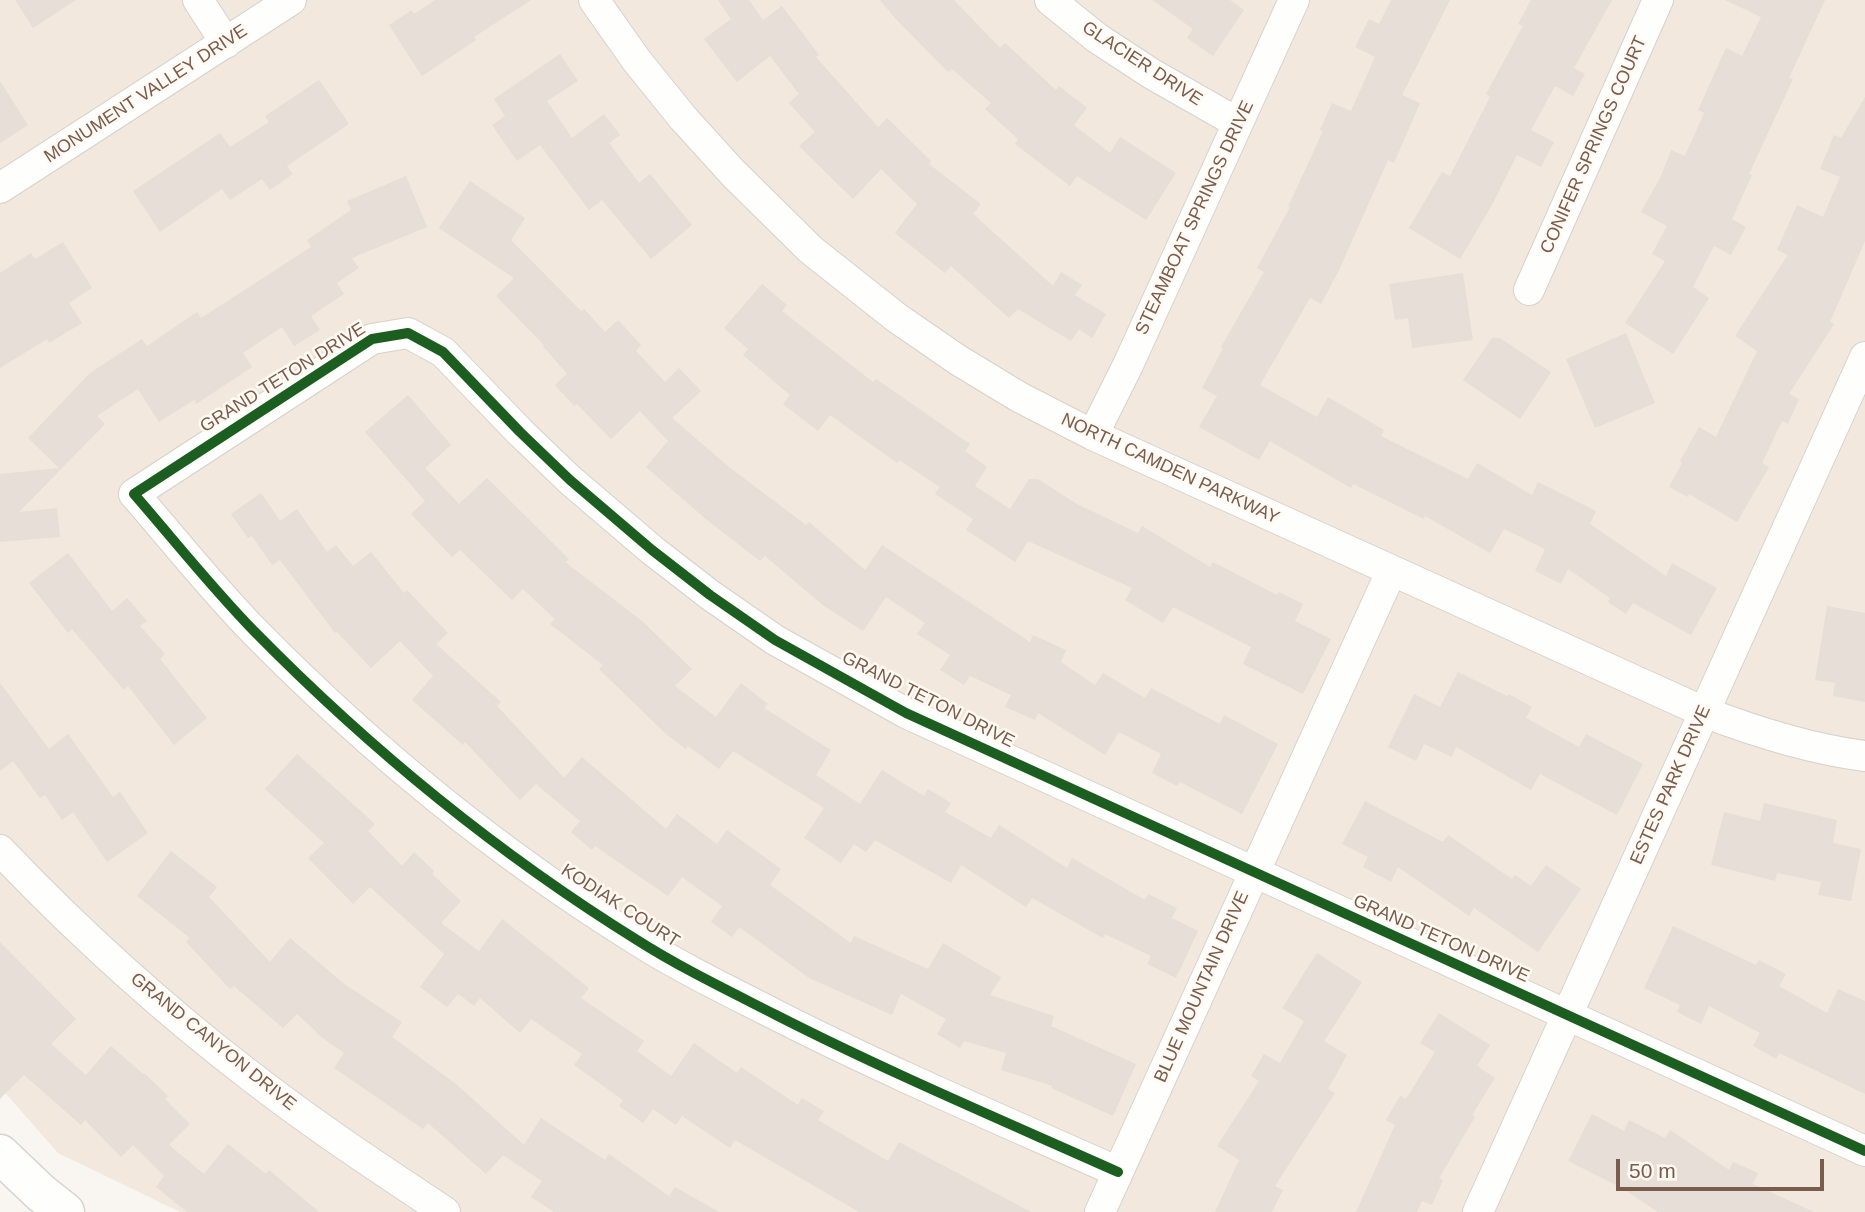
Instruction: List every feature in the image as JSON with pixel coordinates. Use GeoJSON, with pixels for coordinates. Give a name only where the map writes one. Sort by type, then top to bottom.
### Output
{"type":"FeatureCollection","features":[{"type":"Feature","properties":{"kind":"main road"},"geometry":{"type":"LineString","coordinates":[[0,1154],[40,1193],[65,1212]]}},
{"type":"Feature","properties":{"kind":"street"},"geometry":{"type":"LineString","coordinates":[[198,0],[226,43]]}},
{"type":"Feature","properties":{"kind":"street","name":"MONUMENT VALLEY DRIVE"},"geometry":{"type":"LineString","coordinates":[[0,188],[291,0]]}},
{"type":"Feature","properties":{"kind":"street","name":"NORTH CAMDEN PARKWAY"},"geometry":{"type":"LineString","coordinates":[[594,0],[637,61],[683,118],[733,173],[811,250],[897,318],[1019,397],[1093,435],[1704,712],[1742,727],[1812,747],[1865,756]]}},
{"type":"Feature","properties":{"kind":"street","name":"GLACIER DRIVE"},"geometry":{"type":"LineString","coordinates":[[1050,0],[1097,38],[1152,75],[1238,123]]}},
{"type":"Feature","properties":{"kind":"street","name":"STEAMBOAT SPRINGS DRIVE"},"geometry":{"type":"LineString","coordinates":[[1093,435],[1294,0]]}},
{"type":"Feature","properties":{"kind":"street","name":"CONIFER SPRINGS COURT"},"geometry":{"type":"LineString","coordinates":[[1529,290],[1600,136],[1658,0]]}},
{"type":"Feature","properties":{"kind":"street","name":"GRAND TETON DRIVE"},"geometry":{"type":"LineString","coordinates":[[183,550],[134,494],[372,339],[408,333],[443,352],[550,461],[652,550],[775,640],[906,713],[1865,1151]]}},
{"type":"Feature","properties":{"kind":"street","name":"ESTES PARK DRIVE"},"geometry":{"type":"LineString","coordinates":[[1478,1212],[1865,357]]}},
{"type":"Feature","properties":{"kind":"street","name":"KODIAK COURT"},"geometry":{"type":"LineString","coordinates":[[183,550],[253,630],[350,723],[424,787],[527,867],[637,940],[710,982],[845,1050],[1118,1172]]}},
{"type":"Feature","properties":{"kind":"street","name":"BLUE MOUNTAIN DRIVE"},"geometry":{"type":"LineString","coordinates":[[1100,1212],[1391,572]]}},
{"type":"Feature","properties":{"kind":"street","name":"GRAND CANYON DRIVE"},"geometry":{"type":"LineString","coordinates":[[0,850],[95,943],[188,1026],[253,1079],[354,1153],[445,1212]]}},
{"type":"Feature","properties":{"kind":"shaded area"},"geometry":{"type":"Polygon","coordinates":[[[0,0],[1865,0],[1865,1212],[180,1212],[58,1153],[0,1087],[0,0]]]}},
{"type":"Feature","properties":{"kind":"building"},"geometry":{"type":"Polygon","coordinates":[[[15,0],[76,0],[33,28],[15,0]]]}},
{"type":"Feature","properties":{"kind":"building"},"geometry":{"type":"Polygon","coordinates":[[[435,0],[531,0],[474,37],[476,40],[422,76],[389,25],[412,10],[414,14],[435,0]]]}},
{"type":"Feature","properties":{"kind":"building"},"geometry":{"type":"Polygon","coordinates":[[[718,0],[749,0],[763,20],[782,6],[819,55],[816,57],[878,127],[887,118],[931,161],[929,164],[981,204],[973,214],[1053,286],[1061,272],[1082,285],[1075,295],[1106,314],[1092,338],[1079,329],[1071,341],[1018,309],[1009,318],[951,266],[945,273],[895,233],[917,204],[881,169],[853,199],[799,146],[815,132],[789,103],[799,94],[770,56],[737,82],[704,39],[731,19],[718,0]]]}},
{"type":"Feature","properties":{"kind":"building"},"geometry":{"type":"Polygon","coordinates":[[[880,0],[954,0],[1000,48],[1005,43],[1056,90],[1059,86],[1087,108],[1074,125],[1110,153],[1120,137],[1176,173],[1146,220],[1077,176],[1070,186],[1015,144],[1018,139],[985,109],[991,103],[952,69],[948,72],[880,0]]]}},
{"type":"Feature","properties":{"kind":"building"},"geometry":{"type":"Polygon","coordinates":[[[1152,0],[1230,0],[1244,10],[1213,56],[1187,38],[1193,29],[1152,0]]]}},
{"type":"Feature","properties":{"kind":"building"},"geometry":{"type":"Polygon","coordinates":[[[1391,0],[1450,0],[1402,95],[1420,103],[1394,163],[1388,160],[1321,304],[1310,298],[1260,385],[1317,417],[1328,397],[1384,430],[1381,436],[1468,479],[1477,463],[1532,495],[1538,482],[1596,511],[1590,524],[1666,576],[1672,563],[1717,588],[1691,635],[1633,603],[1626,614],[1608,602],[1610,598],[1568,569],[1561,584],[1535,571],[1545,549],[1504,529],[1490,553],[1425,516],[1424,519],[1353,484],[1351,488],[1270,441],[1259,460],[1199,427],[1217,396],[1202,388],[1223,348],[1221,347],[1264,272],[1257,268],[1290,207],[1323,131],[1320,130],[1332,103],[1351,111],[1375,57],[1355,47],[1369,19],[1379,24],[1391,0]]]}},
{"type":"Feature","properties":{"kind":"building"},"geometry":{"type":"Polygon","coordinates":[[[1531,0],[1612,0],[1574,68],[1585,74],[1573,96],[1555,86],[1531,130],[1554,142],[1541,167],[1517,155],[1460,259],[1409,228],[1442,172],[1450,176],[1490,97],[1486,94],[1523,26],[1518,24],[1531,0]]]}},
{"type":"Feature","properties":{"kind":"building"},"geometry":{"type":"Polygon","coordinates":[[[1725,0],[1825,0],[1789,78],[1793,79],[1749,174],[1752,175],[1732,219],[1746,227],[1731,255],[1714,246],[1693,287],[1709,298],[1673,354],[1625,323],[1665,261],[1652,254],[1667,226],[1641,212],[1661,176],[1671,150],[1685,156],[1704,113],[1698,110],[1726,48],[1742,56],[1761,17],[1725,0]]]}},
{"type":"Feature","properties":{"kind":"building"},"geometry":{"type":"Polygon","coordinates":[[[560,54],[578,81],[547,101],[572,138],[604,114],[620,135],[609,143],[639,183],[650,174],[692,225],[651,259],[602,200],[589,210],[540,145],[517,161],[492,125],[505,116],[494,99],[560,54]]]}},
{"type":"Feature","properties":{"kind":"building"},"geometry":{"type":"Polygon","coordinates":[[[319,80],[349,124],[287,166],[293,174],[270,190],[262,179],[230,200],[222,189],[160,232],[133,191],[220,133],[230,147],[269,122],[265,116],[319,80]]]}},
{"type":"Feature","properties":{"kind":"building"},"geometry":{"type":"Polygon","coordinates":[[[0,81],[28,125],[0,143],[0,81]]]}},
{"type":"Feature","properties":{"kind":"building"},"geometry":{"type":"Polygon","coordinates":[[[1865,97],[1865,241],[1830,322],[1834,324],[1789,394],[1799,399],[1788,424],[1782,421],[1762,463],[1769,467],[1737,522],[1689,494],[1688,497],[1669,487],[1699,427],[1716,437],[1757,351],[1735,336],[1788,255],[1777,250],[1797,205],[1823,217],[1840,177],[1820,169],[1834,135],[1841,138],[1865,97]]]}},
{"type":"Feature","properties":{"kind":"building"},"geometry":{"type":"Polygon","coordinates":[[[406,176],[427,227],[352,258],[359,268],[337,283],[344,294],[311,316],[320,330],[294,346],[282,327],[243,353],[252,367],[196,404],[194,400],[159,422],[138,389],[97,416],[105,424],[19,512],[57,508],[60,537],[0,542],[0,474],[59,468],[28,438],[90,373],[142,339],[147,346],[197,312],[201,318],[311,247],[307,240],[351,210],[347,201],[406,176]]]}},
{"type":"Feature","properties":{"kind":"building"},"geometry":{"type":"Polygon","coordinates":[[[470,181],[525,218],[511,240],[581,311],[584,309],[605,332],[618,320],[641,345],[636,351],[665,382],[679,368],[701,391],[672,418],[729,467],[806,525],[809,522],[865,570],[882,545],[1030,642],[1033,635],[1066,650],[1061,662],[1095,685],[1103,673],[1145,698],[1151,688],[1220,724],[1224,715],[1278,744],[1242,814],[1180,782],[1177,786],[1152,773],[1161,754],[1119,732],[1105,755],[1038,713],[1035,720],[1005,707],[1011,695],[970,676],[964,685],[940,670],[950,655],[917,634],[925,623],[886,597],[863,631],[824,606],[765,556],[760,561],[707,520],[646,467],[668,441],[640,411],[611,439],[577,404],[574,406],[555,385],[567,374],[544,345],[496,296],[514,278],[439,228],[470,181]]]}},
{"type":"Feature","properties":{"kind":"building"},"geometry":{"type":"Polygon","coordinates":[[[63,242],[92,288],[69,303],[82,323],[49,343],[47,339],[0,368],[0,273],[31,253],[35,259],[63,242]]]}},
{"type":"Feature","properties":{"kind":"building"},"geometry":{"type":"Polygon","coordinates":[[[1463,273],[1473,340],[1412,348],[1408,318],[1395,320],[1389,284],[1463,273]]]}},
{"type":"Feature","properties":{"kind":"building"},"geometry":{"type":"Polygon","coordinates":[[[762,284],[787,305],[782,311],[873,382],[876,379],[970,444],[965,451],[987,467],[975,486],[1010,509],[1029,479],[1038,479],[1077,504],[1138,533],[1142,526],[1210,567],[1213,562],[1277,595],[1279,592],[1303,604],[1295,621],[1331,639],[1303,694],[1243,664],[1251,647],[1173,607],[1163,623],[1125,600],[1132,588],[1028,541],[1015,562],[966,530],[973,519],[935,494],[940,487],[899,460],[897,463],[830,415],[818,431],[783,404],[790,395],[743,355],[748,349],[724,328],[762,284]]]}},
{"type":"Feature","properties":{"kind":"building"},"geometry":{"type":"Polygon","coordinates":[[[1626,333],[1655,403],[1595,428],[1566,359],[1626,333]]]}},
{"type":"Feature","properties":{"kind":"building"},"geometry":{"type":"Polygon","coordinates":[[[1492,338],[1500,338],[1551,372],[1520,419],[1463,380],[1492,338]]]}},
{"type":"Feature","properties":{"kind":"building"},"geometry":{"type":"Polygon","coordinates":[[[408,395],[451,445],[425,468],[459,504],[487,478],[569,559],[565,562],[642,621],[692,669],[675,686],[716,717],[741,683],[768,704],[764,708],[831,750],[816,775],[860,804],[882,770],[924,796],[928,789],[951,803],[945,812],[991,838],[999,825],[1067,868],[1072,858],[1145,900],[1148,894],[1177,908],[1172,918],[1198,931],[1176,978],[1147,964],[1151,956],[1105,934],[1103,938],[1032,898],[1026,907],[961,865],[951,883],[875,840],[866,852],[854,844],[841,863],[804,838],[824,808],[733,751],[719,769],[688,746],[686,749],[667,735],[599,669],[603,665],[550,624],[555,619],[523,589],[512,600],[460,550],[452,557],[411,514],[425,501],[365,432],[408,395]]]}},
{"type":"Feature","properties":{"kind":"building"},"geometry":{"type":"Polygon","coordinates":[[[261,493],[280,521],[297,509],[327,552],[336,545],[353,566],[371,552],[404,593],[407,590],[448,633],[436,644],[501,702],[497,706],[564,778],[582,757],[666,829],[677,814],[717,844],[727,830],[781,869],[770,885],[851,943],[854,936],[928,969],[943,943],[1001,977],[990,995],[1054,1016],[1051,1026],[1136,1064],[1113,1116],[1051,1088],[1053,1086],[1001,1070],[1006,1053],[964,1041],[960,1048],[937,1034],[946,1019],[901,994],[892,1015],[809,978],[739,927],[732,937],[711,922],[722,906],[682,877],[668,896],[595,846],[592,850],[571,832],[580,821],[536,784],[520,800],[465,742],[463,745],[412,700],[433,676],[400,641],[371,668],[337,632],[335,633],[280,560],[272,565],[252,536],[248,538],[231,514],[261,493]]]}},
{"type":"Feature","properties":{"kind":"building"},"geometry":{"type":"Polygon","coordinates":[[[68,553],[112,611],[127,598],[147,621],[140,626],[165,654],[160,659],[207,718],[174,745],[128,686],[124,690],[72,629],[68,633],[29,583],[68,553]]]}},
{"type":"Feature","properties":{"kind":"building"},"geometry":{"type":"Polygon","coordinates":[[[1827,606],[1865,613],[1865,702],[1833,696],[1835,683],[1815,680],[1827,606]]]}},
{"type":"Feature","properties":{"kind":"building"},"geometry":{"type":"Polygon","coordinates":[[[1458,672],[1532,707],[1526,718],[1579,747],[1586,734],[1643,764],[1617,815],[1540,774],[1531,790],[1456,747],[1452,757],[1424,744],[1416,761],[1388,747],[1414,694],[1440,707],[1458,672]]]}},
{"type":"Feature","properties":{"kind":"building"},"geometry":{"type":"Polygon","coordinates":[[[0,683],[49,749],[68,734],[113,797],[120,792],[148,833],[107,862],[73,812],[62,820],[45,795],[40,798],[13,761],[0,771],[0,683]]]}},
{"type":"Feature","properties":{"kind":"building"},"geometry":{"type":"Polygon","coordinates":[[[297,754],[375,824],[368,831],[402,866],[414,852],[434,871],[432,874],[461,901],[441,923],[479,951],[502,919],[589,988],[581,998],[644,1041],[637,1051],[671,1076],[694,1043],[737,1073],[741,1067],[798,1105],[802,1098],[824,1111],[818,1120],[888,1161],[899,1142],[1031,1212],[859,1212],[735,1140],[730,1148],[682,1116],[676,1125],[653,1109],[643,1123],[619,1106],[623,1100],[574,1065],[582,1054],[531,1019],[520,1033],[480,998],[474,1006],[458,994],[447,1007],[420,987],[444,954],[370,887],[353,904],[308,858],[324,843],[265,789],[297,754]]]}},
{"type":"Feature","properties":{"kind":"building"},"geometry":{"type":"Polygon","coordinates":[[[1365,801],[1443,842],[1448,835],[1512,879],[1515,875],[1531,886],[1546,865],[1581,889],[1538,952],[1474,908],[1469,916],[1398,867],[1391,882],[1363,867],[1368,857],[1342,844],[1365,801]]]}},
{"type":"Feature","properties":{"kind":"building"},"geometry":{"type":"Polygon","coordinates":[[[1764,803],[1837,820],[1833,843],[1861,849],[1851,901],[1818,895],[1821,882],[1777,873],[1775,881],[1711,865],[1724,812],[1760,821],[1764,803]]]}},
{"type":"Feature","properties":{"kind":"building"},"geometry":{"type":"Polygon","coordinates":[[[171,851],[217,887],[209,897],[270,962],[290,938],[343,983],[402,1022],[392,1037],[456,1084],[524,1145],[541,1118],[605,1160],[609,1154],[669,1196],[675,1187],[719,1212],[554,1212],[531,1197],[542,1181],[503,1155],[486,1174],[428,1123],[423,1129],[334,1068],[344,1053],[317,1034],[297,1014],[283,1028],[234,986],[230,989],[186,942],[190,938],[137,896],[171,851]]]}},
{"type":"Feature","properties":{"kind":"building"},"geometry":{"type":"Polygon","coordinates":[[[1673,926],[1756,965],[1759,960],[1786,974],[1779,986],[1827,1013],[1838,989],[1865,1001],[1865,1094],[1779,1053],[1776,1059],[1753,1046],[1760,1033],[1709,1006],[1701,1024],[1677,1012],[1680,1005],[1644,988],[1673,926]]]}},
{"type":"Feature","properties":{"kind":"building"},"geometry":{"type":"Polygon","coordinates":[[[0,942],[76,1019],[51,1044],[86,1075],[111,1046],[168,1096],[165,1099],[190,1124],[169,1145],[204,1174],[228,1144],[266,1174],[269,1170],[319,1212],[187,1212],[156,1187],[164,1176],[133,1145],[121,1157],[85,1120],[81,1125],[24,1075],[0,1099],[0,942]]]}},
{"type":"Feature","properties":{"kind":"building"},"geometry":{"type":"Polygon","coordinates":[[[1317,953],[1362,982],[1324,1041],[1347,1055],[1328,1089],[1335,1093],[1275,1186],[1283,1190],[1272,1212],[1215,1212],[1239,1160],[1217,1146],[1259,1081],[1251,1076],[1264,1054],[1280,1063],[1304,1021],[1282,1008],[1317,953]]]}},
{"type":"Feature","properties":{"kind":"building"},"geometry":{"type":"Polygon","coordinates":[[[1439,1013],[1490,1045],[1477,1066],[1495,1078],[1439,1178],[1443,1180],[1432,1205],[1422,1201],[1417,1212],[1356,1212],[1395,1125],[1386,1120],[1400,1096],[1406,1099],[1435,1052],[1420,1043],[1439,1013]]]}},
{"type":"Feature","properties":{"kind":"building"},"geometry":{"type":"Polygon","coordinates":[[[1592,1114],[1624,1131],[1629,1120],[1665,1138],[1670,1130],[1729,1170],[1733,1162],[1758,1173],[1753,1184],[1814,1212],[1658,1212],[1622,1188],[1568,1161],[1592,1114]]]}},
{"type":"Feature","properties":{"kind":"cycle path"},"geometry":{"type":"LineString","coordinates":[[1118,1172],[818,1036],[671,960],[585,907],[436,797],[343,716],[238,615],[134,494],[372,339],[408,333],[443,352],[570,480],[652,550],[775,640],[906,713],[1865,1151]]}}]}
